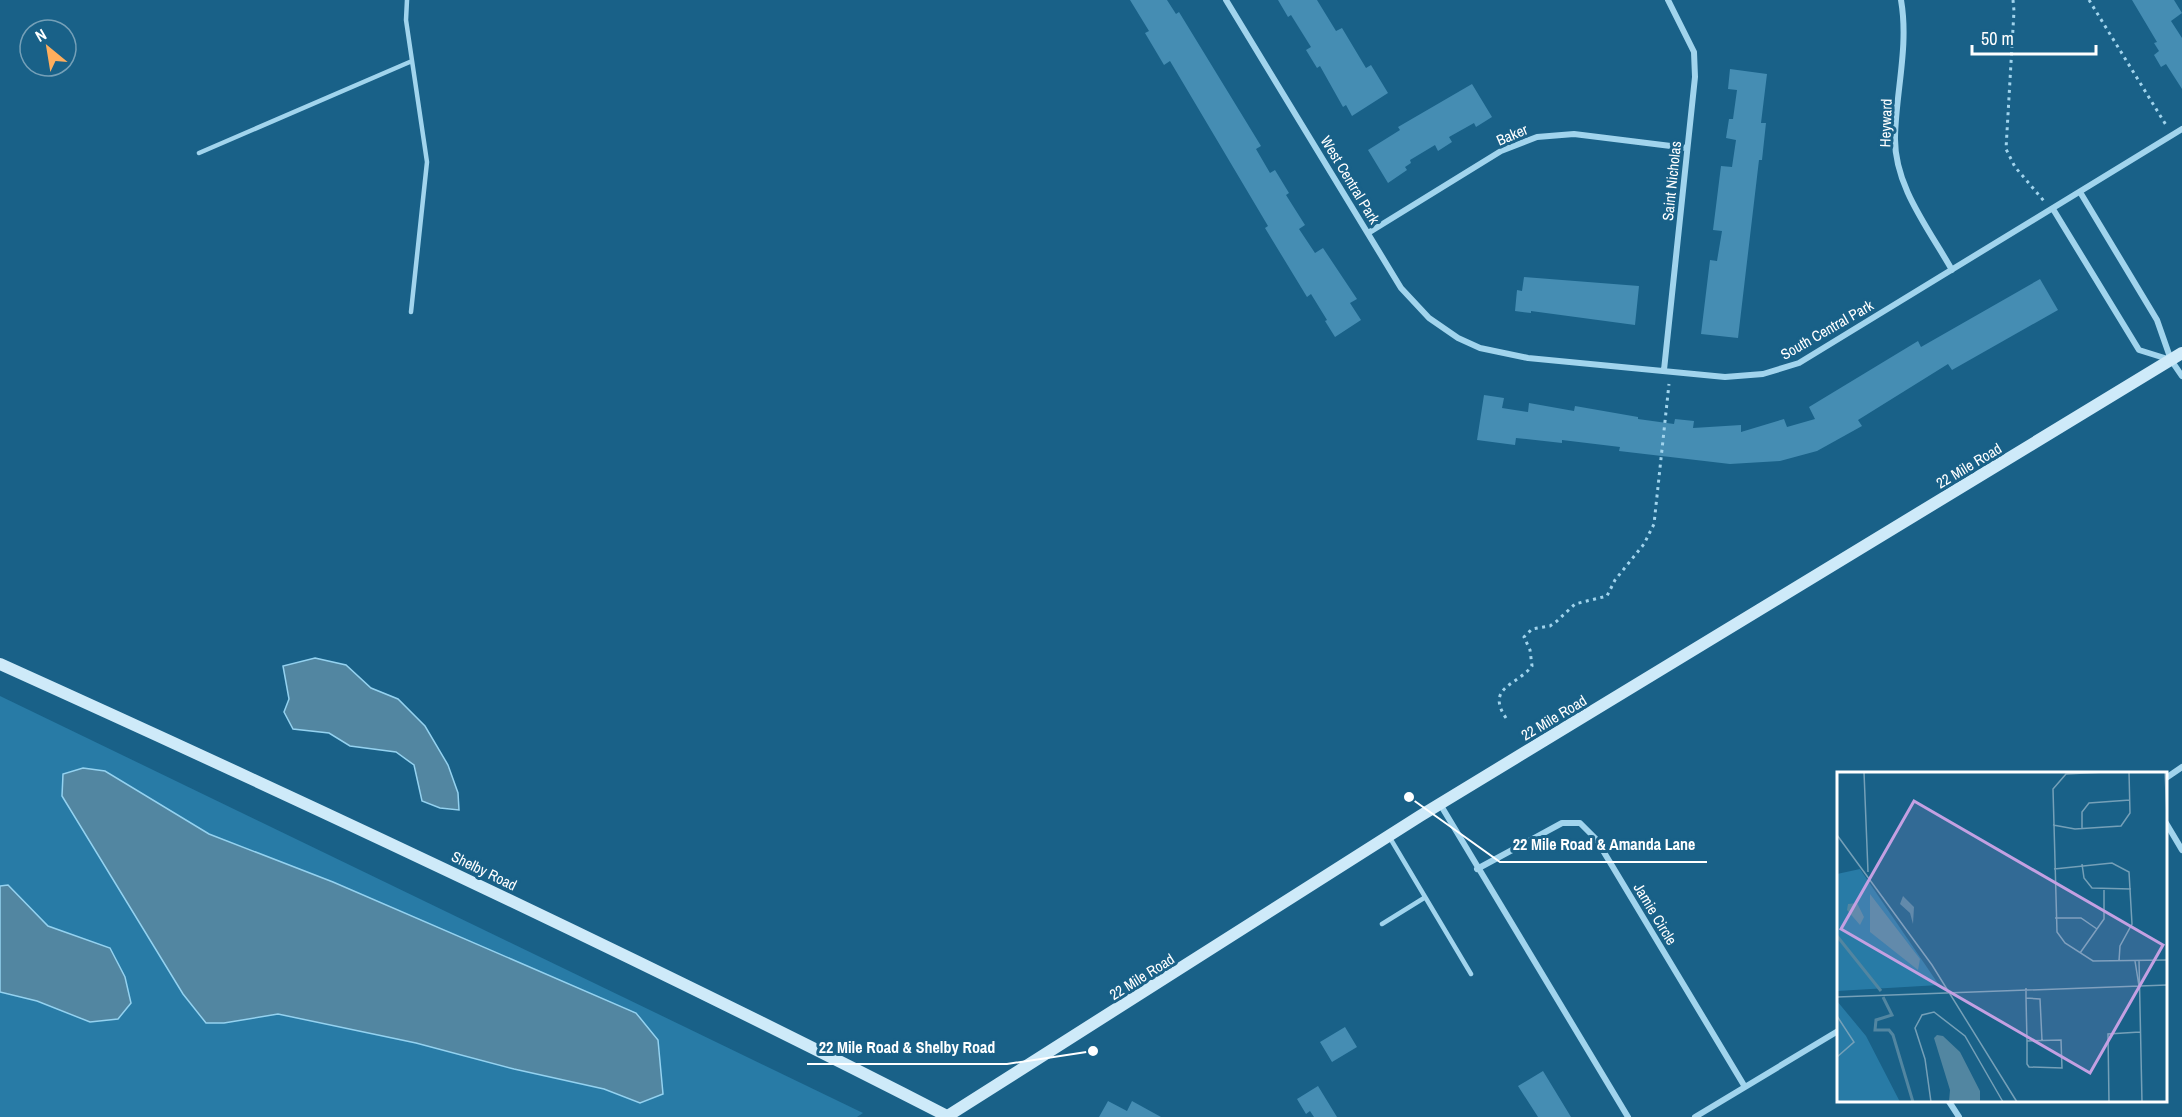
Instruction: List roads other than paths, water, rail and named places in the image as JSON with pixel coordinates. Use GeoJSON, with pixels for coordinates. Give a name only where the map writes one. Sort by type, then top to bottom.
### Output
{"type":"FeatureCollection","features":[{"type":"Feature","properties":{"kind":"street","name":"West Central Park"},"geometry":{"type":"LineString","coordinates":[[1226,0],[1401,288],[1441,328],[1480,348]]}},
{"type":"Feature","properties":{"kind":"street","name":"Saint Nicholas"},"geometry":{"type":"LineString","coordinates":[[1664,370],[1695,77],[1694,52],[1668,0]]}},
{"type":"Feature","properties":{"kind":"street","name":"Heyward"},"geometry":{"type":"LineString","coordinates":[[1901,0],[1904,38],[1894,138],[1896,155],[1906,190],[1952,270]]}},
{"type":"Feature","properties":{"kind":"street","name":"South Central Park"},"geometry":{"type":"LineString","coordinates":[[1480,348],[1528,357],[1725,377],[1782,370],[1799,363],[2182,129]]}},
{"type":"Feature","properties":{"kind":"street","name":"Baker"},"geometry":{"type":"LineString","coordinates":[[1368,232],[1501,151],[1537,137],[1574,134],[1687,148]]}},
{"type":"Feature","properties":{"kind":"street"},"geometry":{"type":"LineString","coordinates":[[2080,192],[2157,320],[2177,357],[2182,376]]}},
{"type":"Feature","properties":{"kind":"street"},"geometry":{"type":"LineString","coordinates":[[2053,209],[2139,350],[2177,357]]}},
{"type":"Feature","properties":{"kind":"street","name":"22 Mile Road"},"geometry":{"type":"LineString","coordinates":[[948,1117],[1180,971],[1269,910],[1389,835],[2177,357]]}},
{"type":"Feature","properties":{"kind":"street","name":"Shelby Road"},"geometry":{"type":"LineString","coordinates":[[0,664],[310,804],[785,1034],[948,1117]]}},
{"type":"Feature","properties":{"kind":"street"},"geometry":{"type":"LineString","coordinates":[[2167,777],[2182,767]]}},
{"type":"Feature","properties":{"kind":"street"},"geometry":{"type":"LineString","coordinates":[[1440,804],[1628,1117]]}},
{"type":"Feature","properties":{"kind":"street","name":"Jamie Circle"},"geometry":{"type":"LineString","coordinates":[[1477,869],[1562,823],[1580,823],[1596,839],[1745,1087]]}},
{"type":"Feature","properties":{"kind":"street"},"geometry":{"type":"LineString","coordinates":[[2167,825],[2182,850]]}},
{"type":"Feature","properties":{"kind":"street"},"geometry":{"type":"LineString","coordinates":[[1695,1117],[1837,1032]]}},
{"type":"Feature","properties":{"kind":"street"},"geometry":{"type":"LineString","coordinates":[[1949,1102],[1959,1117]]}},
{"type":"Feature","properties":{"kind":"lane"},"geometry":{"type":"LineString","coordinates":[[407,0],[406,20],[427,162],[411,312]]}},
{"type":"Feature","properties":{"kind":"lane"},"geometry":{"type":"LineString","coordinates":[[199,153],[412,61]]}},
{"type":"Feature","properties":{"kind":"lane"},"geometry":{"type":"LineString","coordinates":[[1389,835],[1424,898],[1471,974]]}},
{"type":"Feature","properties":{"kind":"lane"},"geometry":{"type":"LineString","coordinates":[[1382,924],[1424,898]]}},
{"type":"Feature","properties":{"kind":"place","name":"22 Mile Road & Amanda Lane"},"geometry":{"type":"Point","coordinates":[1409,797]}},
{"type":"Feature","properties":{"kind":"place","name":"22 Mile Road & Shelby Road"},"geometry":{"type":"Point","coordinates":[1093,1051]}}]}
